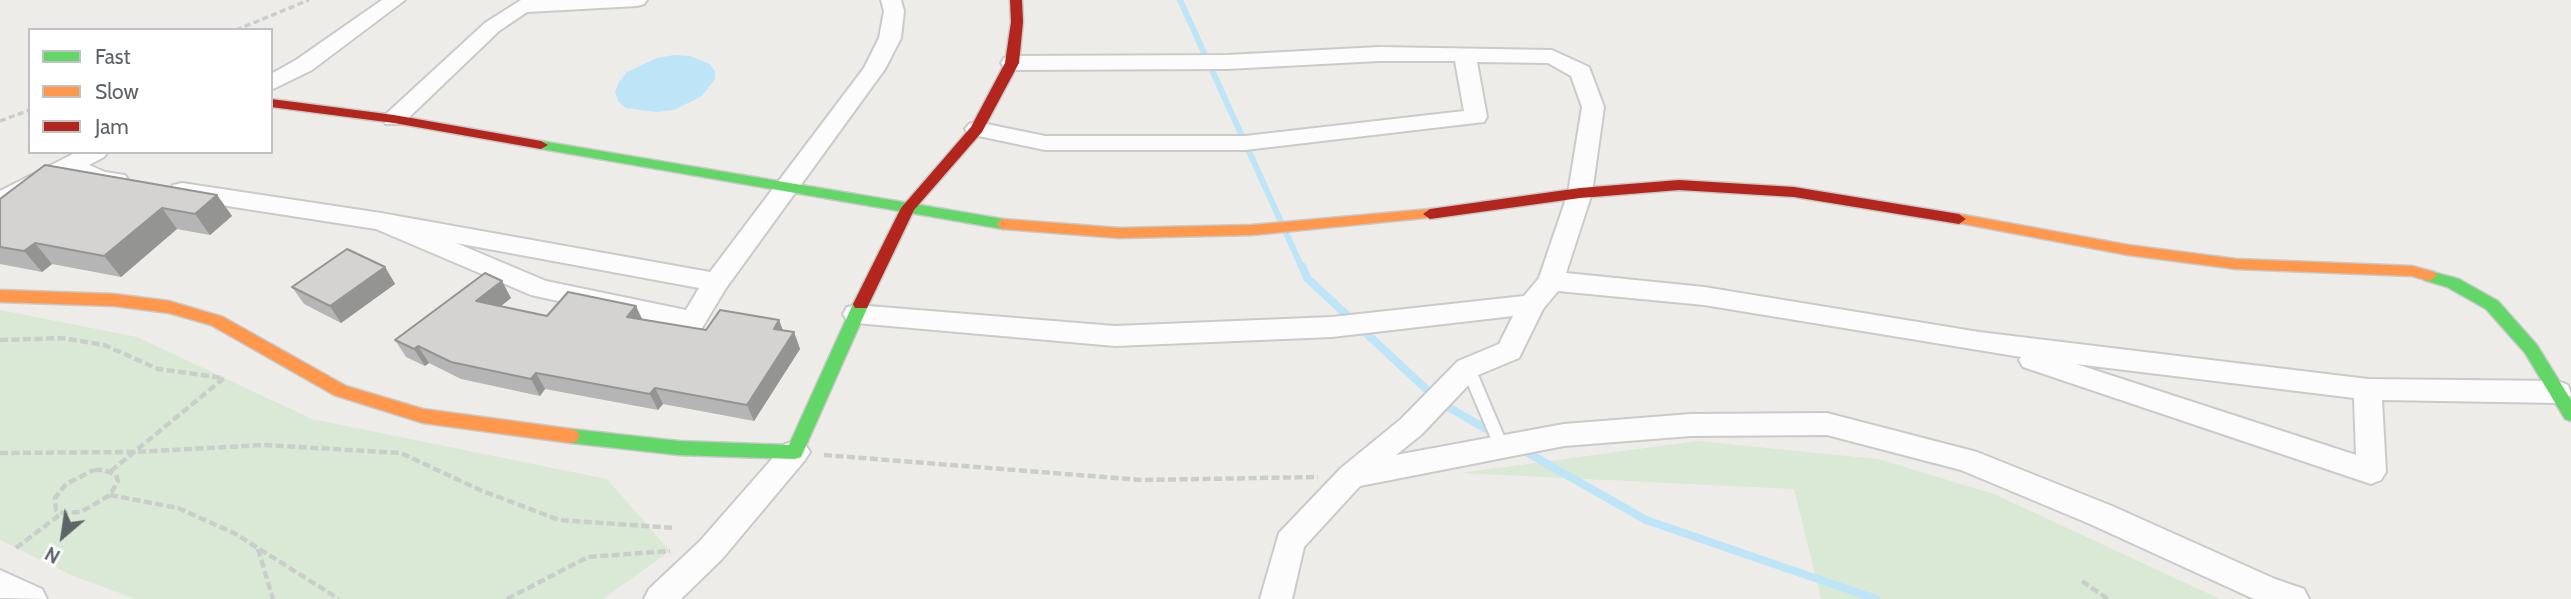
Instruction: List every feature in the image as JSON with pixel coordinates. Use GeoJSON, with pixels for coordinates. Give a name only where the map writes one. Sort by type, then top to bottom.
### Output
{"type":"FeatureCollection","features":[{"type":"Feature","properties":{"kind":"street"},"geometry":{"type":"LineString","coordinates":[[273,82],[304,65],[395,0]]}},
{"type":"Feature","properties":{"kind":"street"},"geometry":{"type":"LineString","coordinates":[[394,119],[492,27],[522,6],[637,0]]}},
{"type":"Feature","properties":{"kind":"street"},"geometry":{"type":"LineString","coordinates":[[381,221],[540,289],[694,321],[716,282],[874,69],[890,38],[894,11],[891,0]]}},
{"type":"Feature","properties":{"kind":"street"},"geometry":{"type":"LineString","coordinates":[[660,599],[711,550],[795,452],[856,314],[908,208],[976,130],[1012,63],[1017,22],[1016,0]]}},
{"type":"Feature","properties":{"kind":"street"},"geometry":{"type":"LineString","coordinates":[[1012,63],[1218,62],[1379,54],[1465,55],[1552,57],[1581,72],[1593,107],[1580,193],[1551,281],[1532,304],[1509,351],[1468,368],[1411,427],[1351,476],[1290,542],[1276,599]]}},
{"type":"Feature","properties":{"kind":"street"},"geometry":{"type":"LineString","coordinates":[[976,130],[1045,143],[1245,143],[1476,117],[1465,55]]}},
{"type":"Feature","properties":{"kind":"street"},"geometry":{"type":"LineString","coordinates":[[273,103],[394,119],[983,222],[1119,233],[1252,230],[1412,217],[1580,193],[1679,185],[1794,192],[2155,254],[2236,264],[2412,271],[2453,283],[2492,305],[2531,349],[2565,403]]}},
{"type":"Feature","properties":{"kind":"street"},"geometry":{"type":"LineString","coordinates":[[0,201],[92,154]]}},
{"type":"Feature","properties":{"kind":"street"},"geometry":{"type":"LineString","coordinates":[[69,165],[100,179],[381,221],[716,282]]}},
{"type":"Feature","properties":{"kind":"street"},"geometry":{"type":"LineString","coordinates":[[1551,281],[1704,296],[1979,342],[2368,389],[2565,403]]}},
{"type":"Feature","properties":{"kind":"street"},"geometry":{"type":"LineString","coordinates":[[0,296],[114,300],[181,311],[217,321],[340,391],[423,416],[540,433],[679,448],[795,452]]}},
{"type":"Feature","properties":{"kind":"street"},"geometry":{"type":"LineString","coordinates":[[856,314],[1115,336],[1332,327],[1532,304]]}},
{"type":"Feature","properties":{"kind":"street"},"geometry":{"type":"LineString","coordinates":[[1979,342],[2371,472],[2368,389]]}},
{"type":"Feature","properties":{"kind":"street"},"geometry":{"type":"LineString","coordinates":[[1351,476],[1564,435],[1691,425],[1827,424],[1967,460],[2101,514],[2266,590],[2293,599]]}},
{"type":"Feature","properties":{"kind":"street"},"geometry":{"type":"LineString","coordinates":[[0,583],[31,599]]}},
{"type":"Feature","properties":{"kind":"lane"},"geometry":{"type":"LineString","coordinates":[[1468,368],[1502,447]]}},
{"type":"Feature","properties":{"kind":"path"},"geometry":{"type":"LineString","coordinates":[[241,28],[309,0]]}},
{"type":"Feature","properties":{"kind":"path"},"geometry":{"type":"LineString","coordinates":[[0,121],[28,111]]}},
{"type":"Feature","properties":{"kind":"path"},"geometry":{"type":"LineString","coordinates":[[0,340],[63,338],[104,345],[158,369],[224,378],[111,471],[94,470],[66,484],[55,498],[54,504],[62,513]]}},
{"type":"Feature","properties":{"kind":"path"},"geometry":{"type":"LineString","coordinates":[[0,453],[135,452],[264,445],[401,453],[480,490],[559,520],[674,528]]}},
{"type":"Feature","properties":{"kind":"path"},"geometry":{"type":"LineString","coordinates":[[795,452],[1142,480],[1351,476]]}},
{"type":"Feature","properties":{"kind":"path"},"geometry":{"type":"LineString","coordinates":[[16,548],[62,513],[81,512],[110,495],[118,481],[111,471]]}},
{"type":"Feature","properties":{"kind":"path"},"geometry":{"type":"LineString","coordinates":[[110,495],[178,508],[234,533],[339,599]]}},
{"type":"Feature","properties":{"kind":"path"},"geometry":{"type":"LineString","coordinates":[[258,548],[274,599]]}},
{"type":"Feature","properties":{"kind":"path"},"geometry":{"type":"LineString","coordinates":[[506,599],[588,557],[670,551]]}},
{"type":"Feature","properties":{"kind":"path"},"geometry":{"type":"LineString","coordinates":[[2082,581],[2108,599]]}},
{"type":"Feature","properties":{"kind":"green space"},"geometry":{"type":"Polygon","coordinates":[[[0,310],[137,337],[312,419],[607,479],[670,551],[603,599],[136,599],[71,575],[0,540],[0,310]]]}},
{"type":"Feature","properties":{"kind":"green space"},"geometry":{"type":"Polygon","coordinates":[[[1697,441],[1878,459],[1994,494],[2220,599],[1821,599],[1794,489],[1461,473],[1697,441]]]}},
{"type":"Feature","properties":{"kind":"water"},"geometry":{"type":"Polygon","coordinates":[[[690,56],[710,64],[715,71],[715,79],[702,96],[674,110],[656,112],[626,108],[618,101],[615,92],[627,72],[657,58],[690,56]]]}},
{"type":"Feature","properties":{"kind":"building"},"geometry":{"type":"Polygon","coordinates":[[[45,165],[217,195],[195,214],[162,208],[104,256],[35,243],[24,251],[0,247],[0,199],[45,165]]]}},
{"type":"Feature","properties":{"kind":"building"},"geometry":{"type":"Polygon","coordinates":[[[347,249],[385,267],[330,306],[292,287],[347,249]]]}},
{"type":"Feature","properties":{"kind":"building"},"geometry":{"type":"Polygon","coordinates":[[[485,273],[502,281],[476,301],[547,316],[568,292],[636,306],[627,317],[706,330],[720,310],[779,320],[774,329],[794,332],[747,405],[655,388],[650,394],[536,373],[531,379],[451,362],[418,346],[414,349],[395,340],[485,273]]]}},
{"type":"Feature","properties":{"kind":"waterway"},"geometry":{"type":"LineString","coordinates":[[1180,0],[1302,268]]}},
{"type":"Feature","properties":{"kind":"waterway"},"geometry":{"type":"LineString","coordinates":[[1302,266],[1307,278],[1441,403],[1495,434]]}},
{"type":"Feature","properties":{"kind":"waterway"},"geometry":{"type":"LineString","coordinates":[[1521,449],[1646,520],[1876,599]]}},
{"type":"Feature","properties":{"kind":"traffic: fast"},"geometry":{"type":"LineString","coordinates":[[541,145],[1003,224]]}},
{"type":"Feature","properties":{"kind":"traffic: fast"},"geometry":{"type":"LineString","coordinates":[[2429,276],[2453,283],[2492,305],[2531,349],[2571,414]]}},
{"type":"Feature","properties":{"kind":"traffic: fast"},"geometry":{"type":"LineString","coordinates":[[571,436],[679,448],[795,452],[861,304]]}},
{"type":"Feature","properties":{"kind":"traffic: slow"},"geometry":{"type":"LineString","coordinates":[[1003,224],[1119,233],[1252,230],[1430,214]]}},
{"type":"Feature","properties":{"kind":"traffic: slow"},"geometry":{"type":"LineString","coordinates":[[1959,219],[2128,250],[2236,264],[2412,271],[2429,276]]}},
{"type":"Feature","properties":{"kind":"traffic: slow"},"geometry":{"type":"LineString","coordinates":[[0,296],[114,300],[169,307],[217,321],[340,391],[423,416],[571,436]]}},
{"type":"Feature","properties":{"kind":"traffic: jam"},"geometry":{"type":"LineString","coordinates":[[861,304],[908,208],[977,129],[1012,63],[1017,22],[1016,0]]}},
{"type":"Feature","properties":{"kind":"traffic: jam"},"geometry":{"type":"LineString","coordinates":[[273,103],[394,119],[541,145]]}},
{"type":"Feature","properties":{"kind":"traffic: jam"},"geometry":{"type":"LineString","coordinates":[[1430,214],[1580,193],[1679,185],[1794,192],[1959,219]]}}]}
